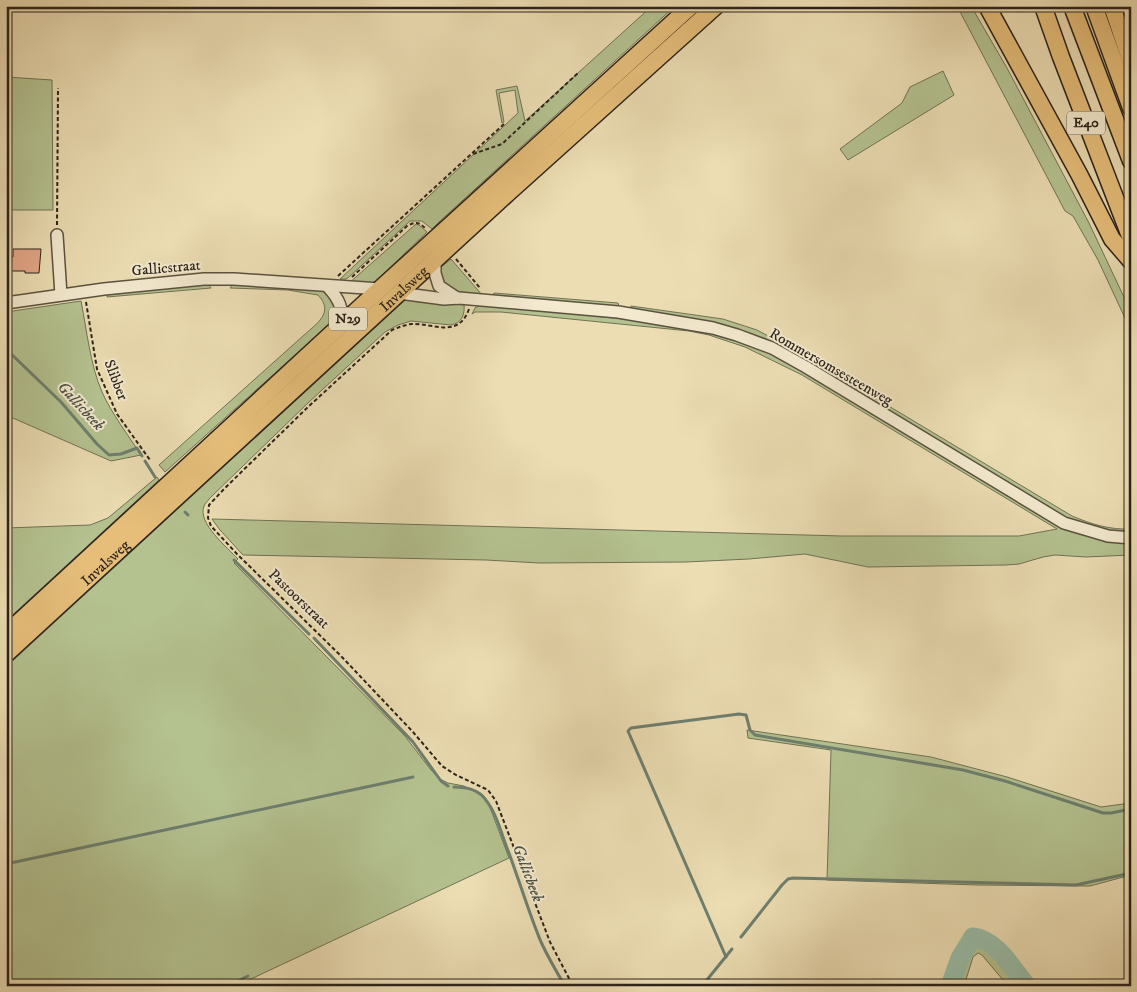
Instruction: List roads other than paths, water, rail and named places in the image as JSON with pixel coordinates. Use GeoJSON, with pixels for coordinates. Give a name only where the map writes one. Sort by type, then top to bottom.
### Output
{"type":"FeatureCollection","features":[{"type":"Feature","properties":{"kind":"highway","name":"Invalsweg"},"geometry":{"type":"LineString","coordinates":[[6,634],[380,289],[692,6]]}},
{"type":"Feature","properties":{"kind":"highway","name":"Invalsweg"},"geometry":{"type":"LineString","coordinates":[[6,654],[399,292],[716,6]]}},
{"type":"Feature","properties":{"kind":"highway"},"geometry":{"type":"LineString","coordinates":[[987,6],[1079,174],[1112,239],[1131,261]]}},
{"type":"Feature","properties":{"kind":"highway","name":"E40"},"geometry":{"type":"LineString","coordinates":[[1043,6],[1060,57],[1131,239]]}},
{"type":"Feature","properties":{"kind":"highway","name":"E40"},"geometry":{"type":"LineString","coordinates":[[1072,6],[1131,162]]}},
{"type":"Feature","properties":{"kind":"highway"},"geometry":{"type":"LineString","coordinates":[[1094,6],[1131,108]]}},
{"type":"Feature","properties":{"kind":"highway"},"geometry":{"type":"LineString","coordinates":[[1112,6],[1131,62]]}},
{"type":"Feature","properties":{"kind":"street"},"geometry":{"type":"LineString","coordinates":[[57,235],[61,295]]}},
{"type":"Feature","properties":{"kind":"street","name":"Rommersomsesteenweg"},"geometry":{"type":"LineString","coordinates":[[435,260],[435,273],[439,286],[459,298]]}},
{"type":"Feature","properties":{"kind":"street","name":"Gallicstraat"},"geometry":{"type":"LineString","coordinates":[[6,303],[104,289],[204,279],[234,279],[328,287],[380,289]]}},
{"type":"Feature","properties":{"kind":"street"},"geometry":{"type":"LineString","coordinates":[[328,287],[336,296],[342,310],[342,324]]}},
{"type":"Feature","properties":{"kind":"street","name":"Rommersomsesteenweg"},"geometry":{"type":"LineString","coordinates":[[399,292],[444,299],[459,298],[618,312],[713,328],[737,335],[772,348],[806,367],[1064,523],[1108,536],[1131,538]]}},
{"type":"Feature","properties":{"kind":"waterway","name":"Gallicbeek"},"geometry":{"type":"LineString","coordinates":[[6,349],[61,402],[97,444],[109,455],[121,454],[137,448],[142,456]]}},
{"type":"Feature","properties":{"kind":"waterway","name":"Gallicbeek"},"geometry":{"type":"LineString","coordinates":[[145,461],[155,477]]}},
{"type":"Feature","properties":{"kind":"waterway","name":"Gallicbeek"},"geometry":{"type":"LineString","coordinates":[[185,512],[188,515]]}},
{"type":"Feature","properties":{"kind":"waterway","name":"Gallicbeek"},"geometry":{"type":"LineString","coordinates":[[234,560],[309,634]]}},
{"type":"Feature","properties":{"kind":"waterway","name":"Gallicbeek"},"geometry":{"type":"LineString","coordinates":[[314,638],[413,742],[441,781],[448,786]]}},
{"type":"Feature","properties":{"kind":"waterway"},"geometry":{"type":"LineString","coordinates":[[726,957],[628,731],[631,728],[739,714],[746,715],[750,730],[755,735],[963,770],[1005,781],[1103,813],[1131,809]]}},
{"type":"Feature","properties":{"kind":"waterway"},"geometry":{"type":"LineString","coordinates":[[6,864],[413,777]]}},
{"type":"Feature","properties":{"kind":"waterway","name":"Gallicbeek"},"geometry":{"type":"LineString","coordinates":[[454,787],[467,788],[479,793],[492,810],[541,942],[565,986]]}},
{"type":"Feature","properties":{"kind":"waterway"},"geometry":{"type":"LineString","coordinates":[[741,937],[782,885],[788,879],[793,878],[1076,885],[1131,873]]}},
{"type":"Feature","properties":{"kind":"waterway"},"geometry":{"type":"LineString","coordinates":[[950,986],[960,958],[973,937],[981,939],[997,949],[1027,986]]}},
{"type":"Feature","properties":{"kind":"waterway"},"geometry":{"type":"LineString","coordinates":[[702,986],[732,949]]}},
{"type":"Feature","properties":{"kind":"waterway"},"geometry":{"type":"LineString","coordinates":[[228,986],[248,976]]}}]}
